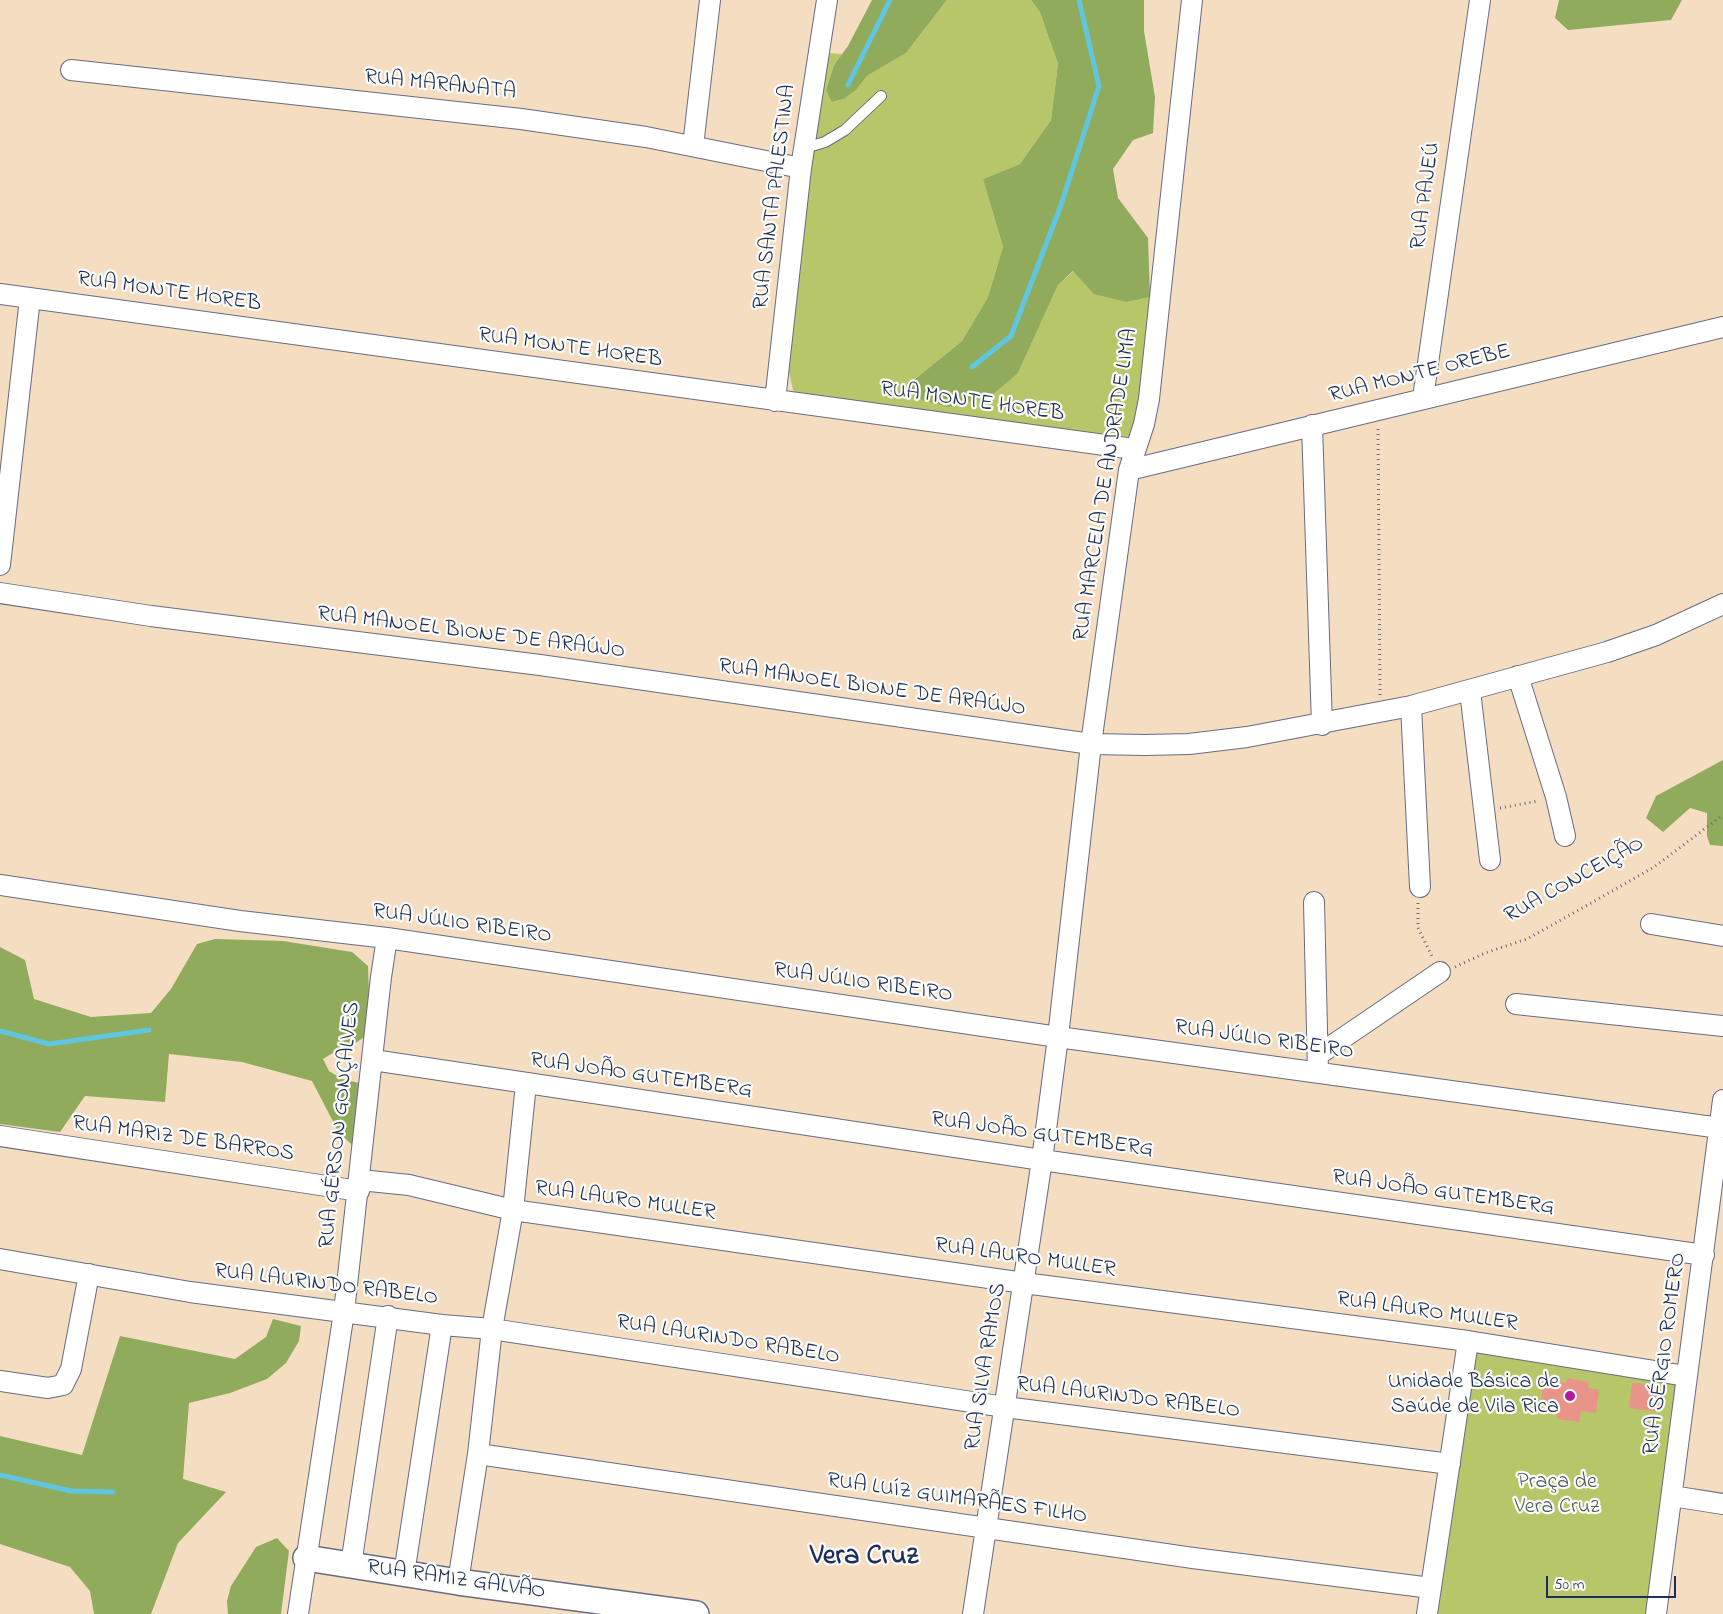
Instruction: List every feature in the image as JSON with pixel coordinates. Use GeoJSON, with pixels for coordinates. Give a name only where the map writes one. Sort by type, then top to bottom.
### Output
{"type":"FeatureCollection","features":[{"type":"Feature","properties":{"kind":"street"},"geometry":{"type":"LineString","coordinates":[[693,146],[710,0]]}},
{"type":"Feature","properties":{"kind":"street","name":"RUA SANTA PALESTINA"},"geometry":{"type":"LineString","coordinates":[[775,401],[801,168],[828,0]]}},
{"type":"Feature","properties":{"kind":"street","name":"RUA MARCELA DE ANDRADE LIMA"},"geometry":{"type":"LineString","coordinates":[[1058,1037],[1091,744],[1129,470],[1134,449],[1144,424],[1149,399],[1192,0]]}},
{"type":"Feature","properties":{"kind":"street","name":"RUA PAJEÚ"},"geometry":{"type":"LineString","coordinates":[[1423,398],[1480,0]]}},
{"type":"Feature","properties":{"kind":"street","name":"RUA MARANATA"},"geometry":{"type":"LineString","coordinates":[[71,70],[521,119],[693,146],[801,168]]}},
{"type":"Feature","properties":{"kind":"street","name":"RUA MONTE HOREB"},"geometry":{"type":"LineString","coordinates":[[0,294],[1134,449]]}},
{"type":"Feature","properties":{"kind":"street"},"geometry":{"type":"LineString","coordinates":[[0,565],[30,298]]}},
{"type":"Feature","properties":{"kind":"street","name":"RUA MONTE OREBE"},"geometry":{"type":"LineString","coordinates":[[1129,470],[1723,327]]}},
{"type":"Feature","properties":{"kind":"street"},"geometry":{"type":"LineString","coordinates":[[1312,425],[1322,725]]}},
{"type":"Feature","properties":{"kind":"street","name":"RUA MANOEL BIONE DE ARAÚJO"},"geometry":{"type":"LineString","coordinates":[[0,593],[216,625],[540,665],[1091,744],[1189,744],[1247,738],[1322,725],[1412,706],[1607,652],[1656,636],[1723,604]]}},
{"type":"Feature","properties":{"kind":"street"},"geometry":{"type":"LineString","coordinates":[[1518,676],[1556,797],[1564,836]]}},
{"type":"Feature","properties":{"kind":"street"},"geometry":{"type":"LineString","coordinates":[[1470,691],[1490,860]]}},
{"type":"Feature","properties":{"kind":"street"},"geometry":{"type":"LineString","coordinates":[[1412,706],[1420,887]]}},
{"type":"Feature","properties":{"kind":"street","name":"RUA JÚLIO RIBEIRO"},"geometry":{"type":"LineString","coordinates":[[0,885],[240,922],[388,938],[1058,1037],[1318,1064],[1720,1128]]}},
{"type":"Feature","properties":{"kind":"street"},"geometry":{"type":"LineString","coordinates":[[1314,902],[1318,1064]]}},
{"type":"Feature","properties":{"kind":"street"},"geometry":{"type":"LineString","coordinates":[[1651,924],[1723,936]]}},
{"type":"Feature","properties":{"kind":"street","name":"RUA GÉRSON GONÇALVES"},"geometry":{"type":"LineString","coordinates":[[298,1614],[344,1312],[381,977],[388,938]]}},
{"type":"Feature","properties":{"kind":"street"},"geometry":{"type":"LineString","coordinates":[[1318,1064],[1440,972]]}},
{"type":"Feature","properties":{"kind":"street"},"geometry":{"type":"LineString","coordinates":[[1516,1004],[1723,1026]]}},
{"type":"Feature","properties":{"kind":"street","name":"RUA SILVA RAMOS"},"geometry":{"type":"LineString","coordinates":[[973,1614],[1024,1283],[1058,1037]]}},
{"type":"Feature","properties":{"kind":"street","name":"RUA JOÃO GUTEMBERG"},"geometry":{"type":"LineString","coordinates":[[373,1060],[1042,1160],[1704,1255]]}},
{"type":"Feature","properties":{"kind":"street"},"geometry":{"type":"LineString","coordinates":[[458,1582],[478,1454],[492,1329],[513,1210],[526,1084]]}},
{"type":"Feature","properties":{"kind":"street","name":"RUA SÉRGIO ROMERO"},"geometry":{"type":"LineString","coordinates":[[1656,1614],[1723,1100]]}},
{"type":"Feature","properties":{"kind":"street","name":"RUA MARIZ DE BARROS"},"geometry":{"type":"LineString","coordinates":[[0,1136],[359,1185]]}},
{"type":"Feature","properties":{"kind":"street","name":"RUA LAURO MULLER"},"geometry":{"type":"LineString","coordinates":[[359,1185],[409,1185],[513,1210],[1024,1283],[1468,1342],[1686,1376]]}},
{"type":"Feature","properties":{"kind":"street","name":"RUA LAURINDO RABELO"},"geometry":{"type":"LineString","coordinates":[[0,1259],[190,1292],[388,1316],[442,1325],[492,1329],[1005,1407],[1450,1464]]}},
{"type":"Feature","properties":{"kind":"street"},"geometry":{"type":"LineString","coordinates":[[0,1380],[48,1388],[63,1385],[71,1369],[89,1274]]}},
{"type":"Feature","properties":{"kind":"street"},"geometry":{"type":"LineString","coordinates":[[352,1565],[388,1316]]}},
{"type":"Feature","properties":{"kind":"street"},"geometry":{"type":"LineString","coordinates":[[404,1574],[442,1325]]}},
{"type":"Feature","properties":{"kind":"street"},"geometry":{"type":"LineString","coordinates":[[1427,1614],[1468,1342]]}},
{"type":"Feature","properties":{"kind":"street","name":"RUA LUÍZ GUIMARÃES FILHO"},"geometry":{"type":"LineString","coordinates":[[478,1454],[987,1528],[1431,1588]]}},
{"type":"Feature","properties":{"kind":"street"},"geometry":{"type":"LineString","coordinates":[[1672,1496],[1723,1504]]}},
{"type":"Feature","properties":{"kind":"street","name":"RUA RAMIZ GALVÃO"},"geometry":{"type":"LineString","coordinates":[[306,1558],[458,1582],[696,1614]]}},
{"type":"Feature","properties":{"kind":"lane"},"geometry":{"type":"LineString","coordinates":[[804,148],[825,142],[845,130],[881,96]]}},
{"type":"Feature","properties":{"kind":"path"},"geometry":{"type":"LineString","coordinates":[[1378,410],[1380,713]]}},
{"type":"Feature","properties":{"kind":"path"},"geometry":{"type":"LineString","coordinates":[[1485,812],[1556,797]]}},
{"type":"Feature","properties":{"kind":"path","name":"RUA CONCEIÇÃO"},"geometry":{"type":"LineString","coordinates":[[1440,972],[1463,965],[1485,953],[1526,939],[1654,867],[1723,815]]}},
{"type":"Feature","properties":{"kind":"path"},"geometry":{"type":"LineString","coordinates":[[1420,887],[1417,915],[1418,928],[1440,972]]}},
{"type":"Feature","properties":{"kind":"green space"},"geometry":{"type":"Polygon","coordinates":[[[872,0],[947,0],[906,53],[867,76],[856,90],[844,99],[832,102],[826,90],[834,65],[848,46],[872,0]]]}},
{"type":"Feature","properties":{"kind":"green space"},"geometry":{"type":"Polygon","coordinates":[[[947,0],[1031,0],[1040,12],[1058,64],[1051,120],[1020,164],[983,179],[1003,247],[988,297],[962,341],[909,384],[1018,373],[1058,285],[1074,271],[1127,302],[1150,297],[1139,411],[1131,437],[799,396],[793,390],[787,363],[826,53],[842,54],[834,65],[826,90],[833,102],[844,99],[856,90],[867,76],[906,53],[947,0]]]}},
{"type":"Feature","properties":{"kind":"green space"},"geometry":{"type":"Polygon","coordinates":[[[1031,0],[1144,0],[1144,31],[1155,97],[1153,133],[1133,140],[1113,169],[1118,198],[1148,238],[1150,297],[1127,302],[1094,294],[1073,271],[1058,285],[1018,373],[991,396],[949,407],[922,400],[909,384],[962,341],[988,297],[1003,247],[983,179],[1020,164],[1051,120],[1058,64],[1040,12],[1031,0]]]}},
{"type":"Feature","properties":{"kind":"green space"},"geometry":{"type":"Polygon","coordinates":[[[1559,0],[1682,0],[1671,20],[1568,30],[1555,18],[1559,0]]]}},
{"type":"Feature","properties":{"kind":"green space"},"geometry":{"type":"Polygon","coordinates":[[[1723,760],[1723,846],[1710,845],[1707,836],[1707,813],[1690,808],[1663,832],[1646,818],[1656,796],[1723,760]]]}},
{"type":"Feature","properties":{"kind":"green space"},"geometry":{"type":"Polygon","coordinates":[[[215,939],[283,941],[352,952],[368,966],[370,1023],[366,1036],[323,1059],[329,1071],[342,1079],[359,1083],[354,1147],[338,1131],[312,1081],[242,1062],[169,1054],[165,1102],[85,1096],[60,1132],[0,1124],[0,947],[25,960],[34,999],[91,1017],[151,1013],[171,989],[197,944],[215,939]]]}},
{"type":"Feature","properties":{"kind":"green space"},"geometry":{"type":"Polygon","coordinates":[[[273,1319],[301,1326],[299,1341],[286,1363],[267,1379],[230,1393],[189,1403],[183,1479],[226,1492],[178,1543],[151,1614],[94,1614],[90,1591],[70,1567],[0,1544],[0,1436],[82,1455],[120,1336],[235,1359],[266,1337],[273,1319]]]}},
{"type":"Feature","properties":{"kind":"green space","name":"Praça de Vera Cruz"},"geometry":{"type":"Polygon","coordinates":[[[1468,1341],[1686,1376],[1655,1614],[1427,1614],[1468,1341]]]}},
{"type":"Feature","properties":{"kind":"green space"},"geometry":{"type":"Polygon","coordinates":[[[277,1538],[289,1551],[281,1614],[228,1614],[227,1601],[231,1586],[256,1547],[277,1538]]]}},
{"type":"Feature","properties":{"kind":"building","name":"Unidade Básica de Saúde de Vila Rica"},"geometry":{"type":"Polygon","coordinates":[[[1567,1378],[1589,1382],[1588,1388],[1599,1390],[1596,1413],[1581,1411],[1579,1422],[1557,1419],[1558,1406],[1541,1403],[1544,1380],[1566,1383],[1567,1378]]]}},
{"type":"Feature","properties":{"kind":"building"},"geometry":{"type":"Polygon","coordinates":[[[1632,1383],[1650,1385],[1649,1391],[1661,1393],[1659,1412],[1629,1408],[1632,1383]]]}},
{"type":"Feature","properties":{"kind":"waterway"},"geometry":{"type":"LineString","coordinates":[[848,85],[890,0]]}},
{"type":"Feature","properties":{"kind":"waterway"},"geometry":{"type":"LineString","coordinates":[[972,367],[1011,336],[1061,205],[1099,86],[1079,0]]}},
{"type":"Feature","properties":{"kind":"waterway"},"geometry":{"type":"LineString","coordinates":[[0,1031],[49,1044],[149,1030]]}},
{"type":"Feature","properties":{"kind":"waterway"},"geometry":{"type":"LineString","coordinates":[[0,1475],[71,1491],[113,1492]]}},
{"type":"Feature","properties":{"kind":"place","name":"Unidade Básica de Saúde de Vila Rica"},"geometry":{"type":"Point","coordinates":[1570,1396]}},
{"type":"Feature","properties":{"kind":"district","name":"Vera Cruz"},"geometry":{"type":"Point","coordinates":[864,1558]}}]}
